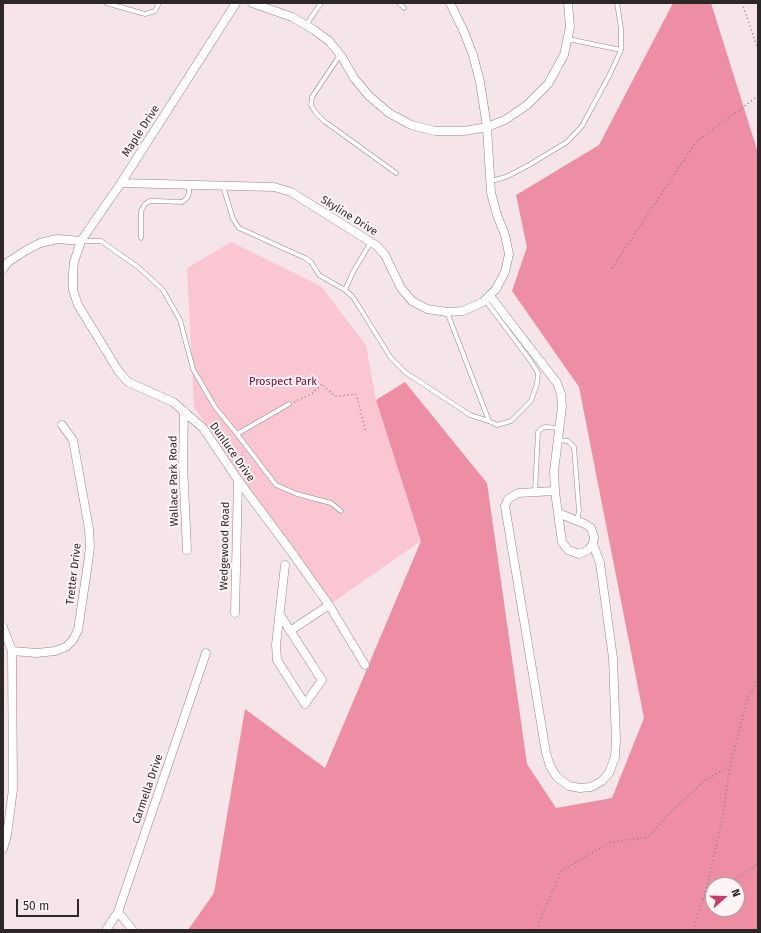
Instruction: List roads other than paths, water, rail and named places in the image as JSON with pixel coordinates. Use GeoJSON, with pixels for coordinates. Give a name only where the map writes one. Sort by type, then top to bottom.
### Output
{"type":"FeatureCollection","features":[{"type":"Feature","properties":{"kind":"street","name":"Maple Drive"},"geometry":{"type":"LineString","coordinates":[[73,273],[74,262],[81,241],[121,183],[236,3]]}},
{"type":"Feature","properties":{"kind":"street"},"geometry":{"type":"LineString","coordinates":[[252,3],[292,17],[329,41],[340,54],[354,78],[369,96],[389,113],[411,125],[435,131],[464,131],[486,127],[505,120],[527,105],[548,84],[564,55],[570,27],[568,3]]}},
{"type":"Feature","properties":{"kind":"street","name":"Skyline Drive"},"geometry":{"type":"LineString","coordinates":[[121,183],[274,187],[291,192],[377,246],[385,255],[401,288],[412,301],[427,309],[447,312],[463,311],[487,298],[496,289],[505,272],[509,254],[505,235],[497,215],[491,193],[486,127],[480,82],[473,55],[450,3]]}},
{"type":"Feature","properties":{"kind":"street"},"geometry":{"type":"LineString","coordinates":[[3,269],[8,262],[40,243],[57,239],[81,241]]}},
{"type":"Feature","properties":{"kind":"street","name":"Dunluce Drive"},"geometry":{"type":"LineString","coordinates":[[73,273],[73,290],[78,305],[119,372],[128,382],[173,402],[203,428],[238,480],[329,606],[365,665]]}},
{"type":"Feature","properties":{"kind":"street"},"geometry":{"type":"LineString","coordinates":[[487,298],[557,384],[561,394],[562,407],[554,471],[555,491],[562,542],[568,550],[579,554],[588,550],[593,544]]}},
{"type":"Feature","properties":{"kind":"street","name":"Wallace Park Road"},"geometry":{"type":"LineString","coordinates":[[184,411],[182,464],[187,550]]}},
{"type":"Feature","properties":{"kind":"street","name":"Tretter Drive"},"geometry":{"type":"LineString","coordinates":[[12,651],[37,653],[56,651],[66,647],[73,640],[78,630],[90,547],[89,529],[73,440],[62,425]]}},
{"type":"Feature","properties":{"kind":"street","name":"Wedgewood Road"},"geometry":{"type":"LineString","coordinates":[[235,613],[238,480]]}},
{"type":"Feature","properties":{"kind":"street"},"geometry":{"type":"LineString","coordinates":[[555,491],[518,493],[508,499],[505,506],[546,753],[550,766],[557,777],[569,786],[580,788],[591,786],[602,781],[609,773],[615,757],[616,741],[613,658],[600,563],[593,544],[594,537],[591,528],[558,514]]}},
{"type":"Feature","properties":{"kind":"street"},"geometry":{"type":"LineString","coordinates":[[280,615],[322,680],[305,704],[277,660],[276,645],[285,565]]}},
{"type":"Feature","properties":{"kind":"street"},"geometry":{"type":"LineString","coordinates":[[290,631],[329,606]]}},
{"type":"Feature","properties":{"kind":"street"},"geometry":{"type":"LineString","coordinates":[[3,627],[12,651],[13,789],[7,835],[3,849]]}},
{"type":"Feature","properties":{"kind":"street","name":"Carmella Drive"},"geometry":{"type":"LineString","coordinates":[[106,930],[118,912],[206,653]]}},
{"type":"Feature","properties":{"kind":"street"},"geometry":{"type":"LineString","coordinates":[[118,912],[132,929]]}},
{"type":"Feature","properties":{"kind":"lane"},"geometry":{"type":"LineString","coordinates":[[106,3],[145,14],[155,11],[159,3]]}},
{"type":"Feature","properties":{"kind":"lane"},"geometry":{"type":"LineString","coordinates":[[306,25],[321,3]]}},
{"type":"Feature","properties":{"kind":"lane"},"geometry":{"type":"LineString","coordinates":[[399,3],[404,8]]}},
{"type":"Feature","properties":{"kind":"lane"},"geometry":{"type":"LineString","coordinates":[[490,181],[506,177],[567,142],[582,126],[621,50],[621,28],[617,3]]}},
{"type":"Feature","properties":{"kind":"lane"},"geometry":{"type":"LineString","coordinates":[[567,39],[621,50]]}},
{"type":"Feature","properties":{"kind":"lane"},"geometry":{"type":"LineString","coordinates":[[340,54],[312,97],[311,105],[324,122],[396,173]]}},
{"type":"Feature","properties":{"kind":"lane"},"geometry":{"type":"LineString","coordinates":[[141,238],[141,211],[145,204],[150,201],[182,202],[189,193],[189,185]]}},
{"type":"Feature","properties":{"kind":"lane"},"geometry":{"type":"LineString","coordinates":[[223,186],[233,219],[239,228],[311,262],[319,275],[345,290],[353,297],[391,358],[405,372],[470,415],[497,425],[511,421],[531,401],[537,384],[538,373],[487,298]]}},
{"type":"Feature","properties":{"kind":"lane"},"geometry":{"type":"LineString","coordinates":[[81,241],[101,240],[138,266],[163,290],[180,320],[193,369],[215,407],[276,485],[296,494],[331,504],[341,511]]}},
{"type":"Feature","properties":{"kind":"lane"},"geometry":{"type":"LineString","coordinates":[[345,290],[353,272],[370,242]]}},
{"type":"Feature","properties":{"kind":"lane"},"geometry":{"type":"LineString","coordinates":[[447,312],[489,421]]}},
{"type":"Feature","properties":{"kind":"lane"},"geometry":{"type":"LineString","coordinates":[[237,434],[289,404]]}},
{"type":"Feature","properties":{"kind":"lane"},"geometry":{"type":"LineString","coordinates":[[535,492],[538,432],[542,428],[546,427],[560,428]]}},
{"type":"Feature","properties":{"kind":"lane"},"geometry":{"type":"LineString","coordinates":[[558,440],[568,441],[574,447],[579,511],[577,521]]}},
{"type":"Feature","properties":{"kind":"park label","name":"Prospect Park"},"geometry":{"type":"Point","coordinates":[283,382]}}]}
